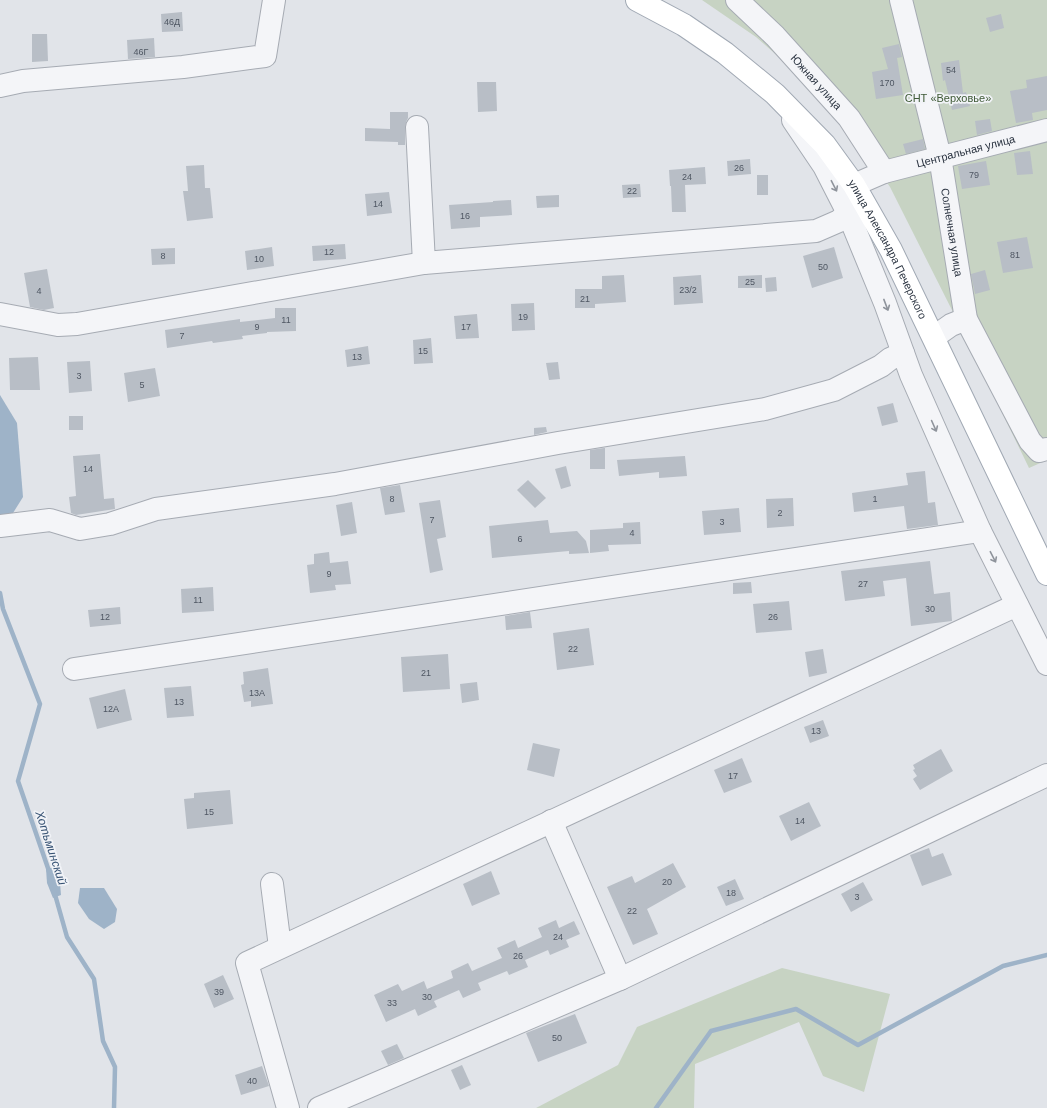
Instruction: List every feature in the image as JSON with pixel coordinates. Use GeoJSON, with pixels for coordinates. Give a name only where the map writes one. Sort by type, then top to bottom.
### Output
{"type":"FeatureCollection","features":[{"type":"Feature","properties":{"kind":"main road","name":"улица Александра Печерского"},"geometry":{"type":"LineString","coordinates":[[637,0],[684,24],[725,53],[775,94],[825,145],[854,185],[891,250],[1047,574]]}},
{"type":"Feature","properties":{"kind":"street"},"geometry":{"type":"LineString","coordinates":[[0,86],[23,81],[183,67],[266,56],[274,0]]}},
{"type":"Feature","properties":{"kind":"street","name":"Южная улица"},"geometry":{"type":"LineString","coordinates":[[737,0],[775,36],[850,118],[884,172]]}},
{"type":"Feature","properties":{"kind":"street","name":"Солнечная улица"},"geometry":{"type":"LineString","coordinates":[[902,0],[940,157],[966,319],[1030,441],[1043,450]]}},
{"type":"Feature","properties":{"kind":"street"},"geometry":{"type":"LineString","coordinates":[[775,94],[824,166],[848,214],[885,303],[911,375],[980,531],[1047,664]]}},
{"type":"Feature","properties":{"kind":"street"},"geometry":{"type":"LineString","coordinates":[[417,127],[424,263]]}},
{"type":"Feature","properties":{"kind":"street","name":"Центральная улица"},"geometry":{"type":"LineString","coordinates":[[854,185],[884,172],[1047,130]]}},
{"type":"Feature","properties":{"kind":"street"},"geometry":{"type":"LineString","coordinates":[[0,314],[58,326],[77,324],[424,263],[816,230],[839,221],[848,214]]}},
{"type":"Feature","properties":{"kind":"street"},"geometry":{"type":"LineString","coordinates":[[934,337],[951,325],[966,319]]}},
{"type":"Feature","properties":{"kind":"street"},"geometry":{"type":"LineString","coordinates":[[0,526],[50,520],[80,529],[110,524],[156,509],[336,484],[558,443],[765,409],[834,390],[903,353]]}},
{"type":"Feature","properties":{"kind":"street"},"geometry":{"type":"LineString","coordinates":[[74,668],[980,531]]}},
{"type":"Feature","properties":{"kind":"street"},"geometry":{"type":"LineString","coordinates":[[288,1108],[246,963],[1017,605]]}},
{"type":"Feature","properties":{"kind":"street"},"geometry":{"type":"LineString","coordinates":[[320,1108],[620,979],[1047,775]]}},
{"type":"Feature","properties":{"kind":"street"},"geometry":{"type":"LineString","coordinates":[[551,821],[620,979]]}},
{"type":"Feature","properties":{"kind":"street"},"geometry":{"type":"LineString","coordinates":[[272,884],[280,947]]}},
{"type":"Feature","properties":{"kind":"green space","name":"СНТ «Верховье»"},"geometry":{"type":"Polygon","coordinates":[[[702,0],[1047,0],[1047,460],[1029,468],[890,187],[855,136],[814,88],[756,37],[702,0]]]}},
{"type":"Feature","properties":{"kind":"green space"},"geometry":{"type":"Polygon","coordinates":[[[782,968],[890,994],[864,1092],[823,1076],[799,1022],[695,1064],[694,1108],[536,1108],[618,1065],[637,1027],[782,968]]]}},
{"type":"Feature","properties":{"kind":"water"},"geometry":{"type":"Polygon","coordinates":[[[0,395],[17,423],[23,497],[13,513],[0,515],[0,395]]]}},
{"type":"Feature","properties":{"kind":"water"},"geometry":{"type":"Polygon","coordinates":[[[55,867],[60,883],[61,895],[53,898],[47,883],[46,869],[55,867]]]}},
{"type":"Feature","properties":{"kind":"water"},"geometry":{"type":"Polygon","coordinates":[[[80,888],[104,888],[117,909],[115,922],[104,929],[89,919],[78,903],[80,888]]]}},
{"type":"Feature","properties":{"kind":"building"},"geometry":{"type":"Polygon","coordinates":[[[182,12],[183,31],[162,32],[161,14],[182,12]]]}},
{"type":"Feature","properties":{"kind":"building"},"geometry":{"type":"Polygon","coordinates":[[[1001,14],[1004,28],[990,32],[986,18],[1001,14]]]}},
{"type":"Feature","properties":{"kind":"building"},"geometry":{"type":"Polygon","coordinates":[[[32,34],[47,34],[48,61],[32,62],[32,34]]]}},
{"type":"Feature","properties":{"kind":"building"},"geometry":{"type":"Polygon","coordinates":[[[154,38],[155,57],[128,59],[127,40],[154,38]]]}},
{"type":"Feature","properties":{"kind":"building"},"geometry":{"type":"Polygon","coordinates":[[[899,44],[902,57],[897,58],[903,95],[876,99],[872,72],[888,69],[882,48],[899,44]]]}},
{"type":"Feature","properties":{"kind":"building"},"geometry":{"type":"Polygon","coordinates":[[[959,60],[963,93],[966,92],[970,106],[952,110],[945,80],[943,81],[941,63],[959,60]]]}},
{"type":"Feature","properties":{"kind":"building"},"geometry":{"type":"Polygon","coordinates":[[[1047,76],[1047,110],[1032,113],[1033,120],[1016,123],[1010,91],[1027,88],[1026,80],[1047,76]]]}},
{"type":"Feature","properties":{"kind":"building"},"geometry":{"type":"Polygon","coordinates":[[[477,82],[496,82],[497,111],[478,112],[477,82]]]}},
{"type":"Feature","properties":{"kind":"building"},"geometry":{"type":"Polygon","coordinates":[[[390,112],[408,112],[405,127],[405,145],[398,145],[398,142],[365,141],[365,128],[390,129],[390,112]]]}},
{"type":"Feature","properties":{"kind":"building"},"geometry":{"type":"Polygon","coordinates":[[[990,119],[992,131],[977,135],[975,121],[990,119]]]}},
{"type":"Feature","properties":{"kind":"building"},"geometry":{"type":"Polygon","coordinates":[[[923,139],[925,149],[906,154],[903,144],[923,139]]]}},
{"type":"Feature","properties":{"kind":"building"},"geometry":{"type":"Polygon","coordinates":[[[1030,151],[1033,174],[1017,175],[1014,153],[1030,151]]]}},
{"type":"Feature","properties":{"kind":"building"},"geometry":{"type":"Polygon","coordinates":[[[750,159],[751,174],[728,176],[727,161],[750,159]]]}},
{"type":"Feature","properties":{"kind":"building"},"geometry":{"type":"Polygon","coordinates":[[[986,161],[990,185],[962,189],[958,166],[986,161]]]}},
{"type":"Feature","properties":{"kind":"building"},"geometry":{"type":"Polygon","coordinates":[[[204,165],[205,188],[210,188],[213,218],[187,221],[183,191],[188,191],[186,166],[204,165]]]}},
{"type":"Feature","properties":{"kind":"building"},"geometry":{"type":"Polygon","coordinates":[[[705,167],[706,184],[685,185],[686,212],[672,212],[669,170],[705,167]]]}},
{"type":"Feature","properties":{"kind":"building"},"geometry":{"type":"Polygon","coordinates":[[[757,175],[768,175],[768,195],[757,195],[757,175]]]}},
{"type":"Feature","properties":{"kind":"building"},"geometry":{"type":"Polygon","coordinates":[[[640,184],[641,197],[623,198],[622,185],[640,184]]]}},
{"type":"Feature","properties":{"kind":"building"},"geometry":{"type":"Polygon","coordinates":[[[389,192],[392,213],[367,216],[365,194],[389,192]]]}},
{"type":"Feature","properties":{"kind":"building"},"geometry":{"type":"Polygon","coordinates":[[[559,195],[559,207],[537,208],[536,196],[559,195]]]}},
{"type":"Feature","properties":{"kind":"building"},"geometry":{"type":"Polygon","coordinates":[[[511,200],[512,215],[480,217],[480,227],[451,229],[449,205],[511,200]]]}},
{"type":"Feature","properties":{"kind":"building"},"geometry":{"type":"Polygon","coordinates":[[[1027,237],[1033,268],[1003,273],[997,242],[1027,237]]]}},
{"type":"Feature","properties":{"kind":"building"},"geometry":{"type":"Polygon","coordinates":[[[345,244],[346,259],[313,261],[312,246],[345,244]]]}},
{"type":"Feature","properties":{"kind":"building"},"geometry":{"type":"Polygon","coordinates":[[[272,247],[274,266],[247,270],[245,251],[272,247]]]}},
{"type":"Feature","properties":{"kind":"building"},"geometry":{"type":"Polygon","coordinates":[[[834,247],[843,278],[812,288],[803,256],[834,247]]]}},
{"type":"Feature","properties":{"kind":"building"},"geometry":{"type":"Polygon","coordinates":[[[175,248],[175,264],[152,265],[151,249],[175,248]]]}},
{"type":"Feature","properties":{"kind":"building"},"geometry":{"type":"Polygon","coordinates":[[[47,269],[54,308],[44,310],[30,307],[24,273],[47,269]]]}},
{"type":"Feature","properties":{"kind":"building"},"geometry":{"type":"Polygon","coordinates":[[[985,270],[990,290],[975,294],[971,274],[985,270]]]}},
{"type":"Feature","properties":{"kind":"building"},"geometry":{"type":"Polygon","coordinates":[[[624,275],[626,302],[595,304],[595,308],[575,308],[575,289],[602,289],[602,276],[624,275]]]}},
{"type":"Feature","properties":{"kind":"building"},"geometry":{"type":"Polygon","coordinates":[[[701,275],[703,303],[674,305],[673,277],[701,275]]]}},
{"type":"Feature","properties":{"kind":"building"},"geometry":{"type":"Polygon","coordinates":[[[762,275],[762,288],[738,288],[738,276],[762,275]]]}},
{"type":"Feature","properties":{"kind":"building"},"geometry":{"type":"Polygon","coordinates":[[[776,277],[777,291],[766,292],[765,278],[776,277]]]}},
{"type":"Feature","properties":{"kind":"building"},"geometry":{"type":"Polygon","coordinates":[[[534,303],[535,330],[512,331],[511,304],[534,303]]]}},
{"type":"Feature","properties":{"kind":"building"},"geometry":{"type":"Polygon","coordinates":[[[275,308],[296,308],[296,331],[267,332],[242,336],[243,339],[213,343],[212,341],[167,348],[165,330],[240,319],[240,322],[275,318],[275,308]]]}},
{"type":"Feature","properties":{"kind":"building"},"geometry":{"type":"Polygon","coordinates":[[[477,314],[479,338],[456,339],[454,316],[477,314]]]}},
{"type":"Feature","properties":{"kind":"building"},"geometry":{"type":"Polygon","coordinates":[[[431,338],[433,363],[414,364],[413,340],[431,338]]]}},
{"type":"Feature","properties":{"kind":"building"},"geometry":{"type":"Polygon","coordinates":[[[368,346],[370,364],[347,367],[345,350],[368,346]]]}},
{"type":"Feature","properties":{"kind":"building"},"geometry":{"type":"Polygon","coordinates":[[[38,357],[40,390],[10,390],[9,358],[38,357]]]}},
{"type":"Feature","properties":{"kind":"building"},"geometry":{"type":"Polygon","coordinates":[[[90,361],[92,391],[69,393],[67,362],[90,361]]]}},
{"type":"Feature","properties":{"kind":"building"},"geometry":{"type":"Polygon","coordinates":[[[558,362],[560,379],[549,380],[546,363],[558,362]]]}},
{"type":"Feature","properties":{"kind":"building"},"geometry":{"type":"Polygon","coordinates":[[[155,368],[160,396],[128,402],[124,373],[155,368]]]}},
{"type":"Feature","properties":{"kind":"building"},"geometry":{"type":"Polygon","coordinates":[[[893,403],[898,422],[882,426],[877,407],[893,403]]]}},
{"type":"Feature","properties":{"kind":"building"},"geometry":{"type":"Polygon","coordinates":[[[69,416],[83,416],[83,430],[69,430],[69,416]]]}},
{"type":"Feature","properties":{"kind":"building"},"geometry":{"type":"Polygon","coordinates":[[[546,427],[547,432],[534,435],[534,428],[546,427]]]}},
{"type":"Feature","properties":{"kind":"building"},"geometry":{"type":"Polygon","coordinates":[[[605,448],[605,469],[590,469],[590,450],[605,448]]]}},
{"type":"Feature","properties":{"kind":"building"},"geometry":{"type":"Polygon","coordinates":[[[100,454],[104,499],[114,498],[115,509],[76,515],[71,513],[69,497],[76,496],[73,456],[100,454]]]}},
{"type":"Feature","properties":{"kind":"building"},"geometry":{"type":"Polygon","coordinates":[[[685,456],[687,476],[659,478],[659,472],[619,476],[617,460],[685,456]]]}},
{"type":"Feature","properties":{"kind":"building"},"geometry":{"type":"Polygon","coordinates":[[[566,466],[571,486],[561,489],[555,469],[566,466]]]}},
{"type":"Feature","properties":{"kind":"building"},"geometry":{"type":"Polygon","coordinates":[[[925,471],[928,503],[935,502],[938,525],[907,529],[904,506],[854,512],[852,493],[908,485],[906,473],[925,471]]]}},
{"type":"Feature","properties":{"kind":"building"},"geometry":{"type":"Polygon","coordinates":[[[528,480],[546,498],[535,508],[517,490],[528,480]]]}},
{"type":"Feature","properties":{"kind":"building"},"geometry":{"type":"Polygon","coordinates":[[[400,485],[405,512],[385,515],[380,488],[400,485]]]}},
{"type":"Feature","properties":{"kind":"building"},"geometry":{"type":"Polygon","coordinates":[[[793,498],[794,526],[767,528],[766,499],[793,498]]]}},
{"type":"Feature","properties":{"kind":"building"},"geometry":{"type":"Polygon","coordinates":[[[440,500],[446,537],[437,539],[443,570],[430,573],[419,503],[440,500]]]}},
{"type":"Feature","properties":{"kind":"building"},"geometry":{"type":"Polygon","coordinates":[[[352,502],[357,533],[341,536],[336,505],[352,502]]]}},
{"type":"Feature","properties":{"kind":"building"},"geometry":{"type":"Polygon","coordinates":[[[739,508],[741,532],[704,535],[702,511],[739,508]]]}},
{"type":"Feature","properties":{"kind":"building"},"geometry":{"type":"Polygon","coordinates":[[[548,520],[550,533],[577,531],[586,541],[589,553],[569,554],[569,551],[492,558],[489,526],[548,520]]]}},
{"type":"Feature","properties":{"kind":"building"},"geometry":{"type":"Polygon","coordinates":[[[640,522],[641,544],[608,545],[609,551],[590,553],[590,530],[623,528],[623,523],[640,522]]]}},
{"type":"Feature","properties":{"kind":"building"},"geometry":{"type":"Polygon","coordinates":[[[329,552],[330,563],[348,561],[351,584],[335,585],[336,590],[310,593],[307,565],[314,564],[314,554],[329,552]]]}},
{"type":"Feature","properties":{"kind":"building"},"geometry":{"type":"Polygon","coordinates":[[[930,561],[934,594],[950,592],[952,621],[911,626],[906,578],[883,581],[885,596],[845,601],[841,571],[930,561]]]}},
{"type":"Feature","properties":{"kind":"building"},"geometry":{"type":"Polygon","coordinates":[[[751,582],[752,593],[733,594],[733,583],[751,582]]]}},
{"type":"Feature","properties":{"kind":"building"},"geometry":{"type":"Polygon","coordinates":[[[213,587],[214,611],[182,613],[181,589],[213,587]]]}},
{"type":"Feature","properties":{"kind":"building"},"geometry":{"type":"Polygon","coordinates":[[[789,601],[792,630],[756,633],[753,604],[789,601]]]}},
{"type":"Feature","properties":{"kind":"building"},"geometry":{"type":"Polygon","coordinates":[[[120,607],[121,624],[90,627],[88,610],[120,607]]]}},
{"type":"Feature","properties":{"kind":"building"},"geometry":{"type":"Polygon","coordinates":[[[530,612],[532,628],[506,630],[505,616],[530,612]]]}},
{"type":"Feature","properties":{"kind":"building"},"geometry":{"type":"Polygon","coordinates":[[[589,628],[594,665],[557,670],[553,633],[589,628]]]}},
{"type":"Feature","properties":{"kind":"building"},"geometry":{"type":"Polygon","coordinates":[[[823,649],[827,673],[809,677],[805,652],[823,649]]]}},
{"type":"Feature","properties":{"kind":"building"},"geometry":{"type":"Polygon","coordinates":[[[448,654],[450,689],[403,692],[401,657],[448,654]]]}},
{"type":"Feature","properties":{"kind":"building"},"geometry":{"type":"Polygon","coordinates":[[[268,668],[273,704],[251,707],[251,701],[244,702],[241,685],[244,684],[243,672],[268,668]]]}},
{"type":"Feature","properties":{"kind":"building"},"geometry":{"type":"Polygon","coordinates":[[[477,682],[479,700],[462,703],[460,684],[477,682]]]}},
{"type":"Feature","properties":{"kind":"building"},"geometry":{"type":"Polygon","coordinates":[[[191,686],[194,716],[167,718],[164,688],[191,686]]]}},
{"type":"Feature","properties":{"kind":"building"},"geometry":{"type":"Polygon","coordinates":[[[125,689],[132,720],[97,729],[89,698],[125,689]]]}},
{"type":"Feature","properties":{"kind":"building"},"geometry":{"type":"Polygon","coordinates":[[[823,720],[829,736],[810,743],[804,727],[823,720]]]}},
{"type":"Feature","properties":{"kind":"building"},"geometry":{"type":"Polygon","coordinates":[[[533,743],[560,749],[554,777],[527,770],[533,743]]]}},
{"type":"Feature","properties":{"kind":"building"},"geometry":{"type":"Polygon","coordinates":[[[941,749],[953,771],[920,790],[913,779],[917,776],[913,770],[915,769],[913,765],[941,749]]]}},
{"type":"Feature","properties":{"kind":"building"},"geometry":{"type":"Polygon","coordinates":[[[742,758],[752,782],[724,793],[714,770],[742,758]]]}},
{"type":"Feature","properties":{"kind":"building"},"geometry":{"type":"Polygon","coordinates":[[[230,790],[233,824],[187,829],[184,799],[194,798],[194,793],[230,790]]]}},
{"type":"Feature","properties":{"kind":"building"},"geometry":{"type":"Polygon","coordinates":[[[809,802],[821,826],[791,841],[779,816],[809,802]]]}},
{"type":"Feature","properties":{"kind":"building"},"geometry":{"type":"Polygon","coordinates":[[[929,848],[932,857],[943,853],[952,875],[922,886],[910,855],[929,848]]]}},
{"type":"Feature","properties":{"kind":"building"},"geometry":{"type":"Polygon","coordinates":[[[673,863],[686,887],[647,909],[658,934],[633,945],[607,887],[632,876],[635,883],[673,863]]]}},
{"type":"Feature","properties":{"kind":"building"},"geometry":{"type":"Polygon","coordinates":[[[491,871],[500,894],[472,906],[463,884],[491,871]]]}},
{"type":"Feature","properties":{"kind":"building"},"geometry":{"type":"Polygon","coordinates":[[[735,879],[744,899],[726,906],[717,887],[735,879]]]}},
{"type":"Feature","properties":{"kind":"building"},"geometry":{"type":"Polygon","coordinates":[[[863,882],[873,900],[851,912],[841,894],[863,882]]]}},
{"type":"Feature","properties":{"kind":"building"},"geometry":{"type":"Polygon","coordinates":[[[556,920],[559,928],[574,921],[580,934],[566,940],[569,947],[550,955],[548,950],[525,960],[528,967],[509,975],[507,971],[478,983],[481,990],[463,998],[459,990],[434,1001],[437,1007],[418,1016],[415,1009],[386,1022],[374,995],[398,984],[402,991],[424,981],[427,989],[453,978],[451,971],[468,963],[472,971],[502,958],[497,948],[515,940],[518,948],[542,937],[538,928],[556,920]]]}},
{"type":"Feature","properties":{"kind":"building"},"geometry":{"type":"Polygon","coordinates":[[[223,975],[234,999],[214,1008],[204,984],[223,975]]]}},
{"type":"Feature","properties":{"kind":"building"},"geometry":{"type":"Polygon","coordinates":[[[575,1014],[587,1043],[538,1062],[526,1033],[575,1014]]]}},
{"type":"Feature","properties":{"kind":"building"},"geometry":{"type":"Polygon","coordinates":[[[397,1044],[404,1058],[388,1065],[381,1051],[397,1044]]]}},
{"type":"Feature","properties":{"kind":"building"},"geometry":{"type":"Polygon","coordinates":[[[462,1065],[471,1085],[460,1090],[451,1070],[462,1065]]]}},
{"type":"Feature","properties":{"kind":"building"},"geometry":{"type":"Polygon","coordinates":[[[262,1066],[269,1086],[241,1095],[235,1075],[262,1066]]]}},
{"type":"Feature","properties":{"kind":"waterway","name":"Хотьминский"},"geometry":{"type":"LineString","coordinates":[[0,593],[3,609],[40,704],[18,781],[50,874]]}},
{"type":"Feature","properties":{"kind":"waterway","name":"Хотьминский"},"geometry":{"type":"LineString","coordinates":[[54,891],[67,937],[94,979],[103,1041],[115,1067],[114,1108]]}},
{"type":"Feature","properties":{"kind":"waterway"},"geometry":{"type":"LineString","coordinates":[[656,1108],[711,1031],[796,1009],[858,1045],[1003,966],[1047,955]]}}]}
